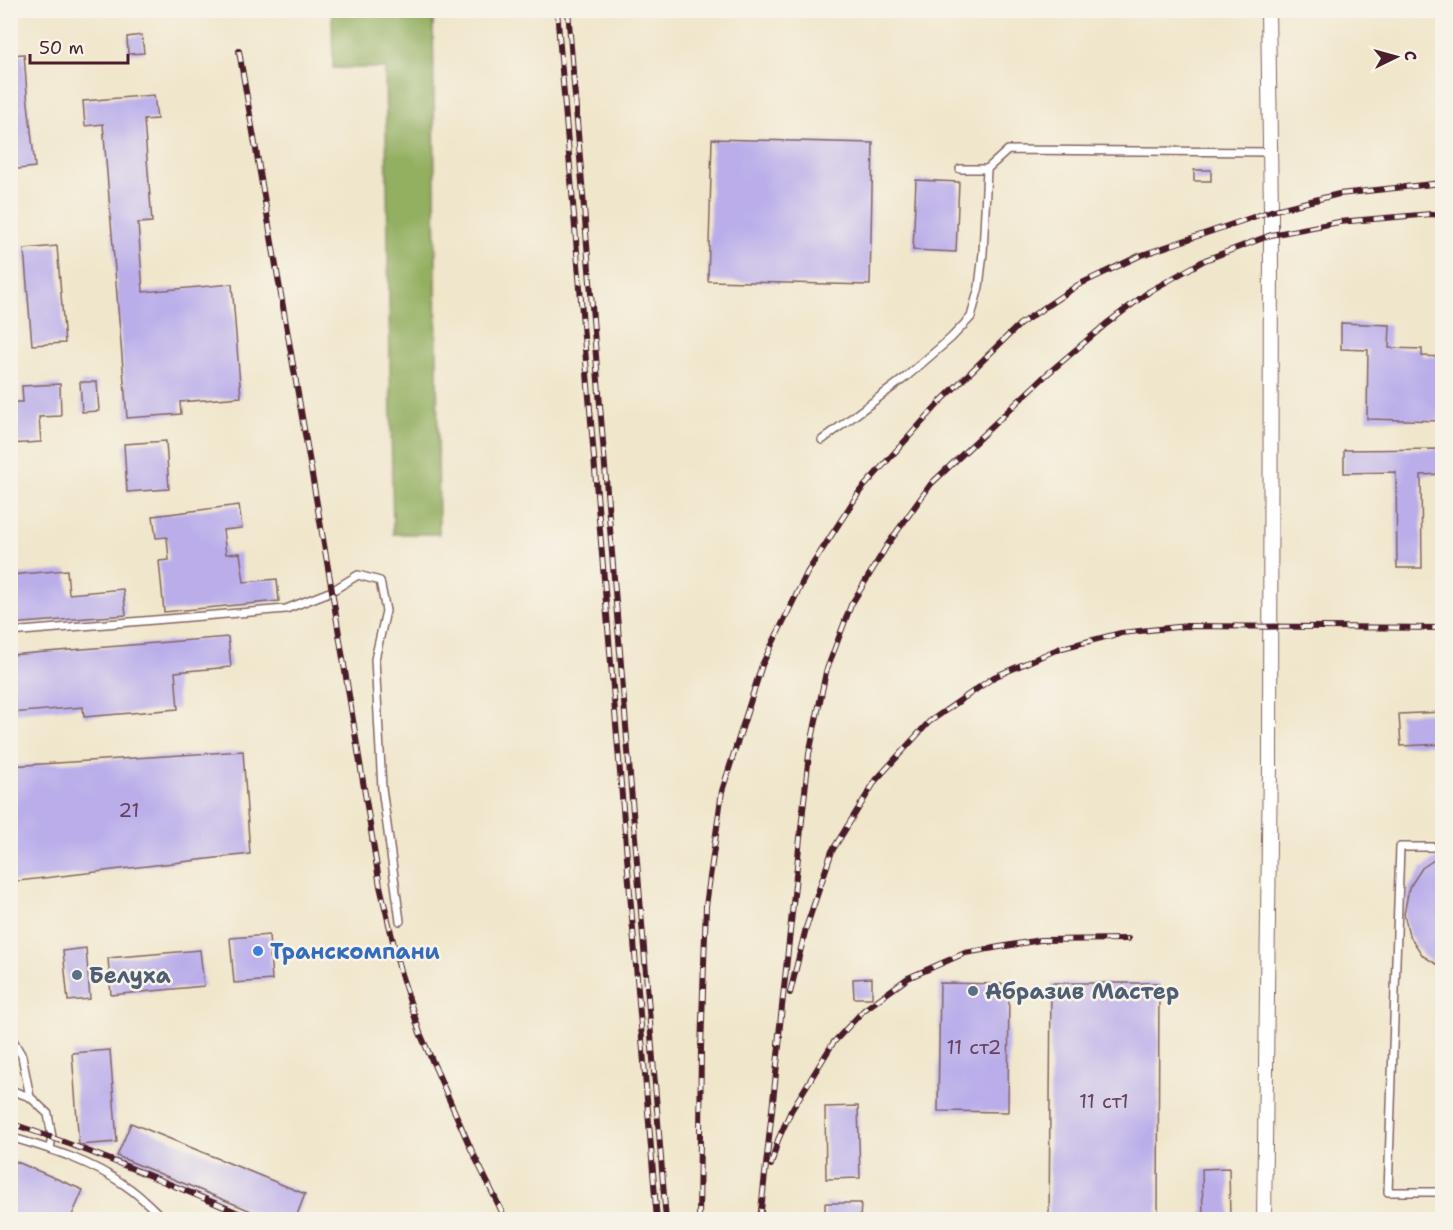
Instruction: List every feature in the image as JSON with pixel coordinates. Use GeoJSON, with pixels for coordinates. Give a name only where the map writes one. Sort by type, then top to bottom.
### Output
{"type":"FeatureCollection","features":[{"type":"Feature","properties":{"kind":"street"},"geometry":{"type":"LineString","coordinates":[[1264,1220],[1270,765],[1271,247],[1268,10]]}},
{"type":"Feature","properties":{"kind":"lane"},"geometry":{"type":"LineString","coordinates":[[960,169],[987,169],[1008,150],[1270,152]]}},
{"type":"Feature","properties":{"kind":"lane"},"geometry":{"type":"LineString","coordinates":[[822,440],[906,377],[951,338],[971,317],[982,264],[987,169]]}},
{"type":"Feature","properties":{"kind":"lane"},"geometry":{"type":"LineString","coordinates":[[10,632],[286,609],[332,591],[358,574],[380,581],[386,611],[375,659],[381,777],[400,921]]}},
{"type":"Feature","properties":{"kind":"lane"},"geometry":{"type":"LineString","coordinates":[[1443,847],[1400,847],[1388,1192],[1443,1192]]}},
{"type":"Feature","properties":{"kind":"lane"},"geometry":{"type":"LineString","coordinates":[[10,1035],[22,1056],[30,1097]]}},
{"type":"Feature","properties":{"kind":"lane"},"geometry":{"type":"LineString","coordinates":[[10,1090],[30,1097],[48,1114],[52,1137],[50,1148]]}},
{"type":"Feature","properties":{"kind":"lane"},"geometry":{"type":"LineString","coordinates":[[10,1137],[50,1148],[97,1167],[127,1186],[165,1220]]}},
{"type":"Feature","properties":{"kind":"green space"},"geometry":{"type":"Polygon","coordinates":[[[332,11],[433,11],[439,534],[393,534],[385,68],[333,68],[332,11]]]}},
{"type":"Feature","properties":{"kind":"building"},"geometry":{"type":"Polygon","coordinates":[[[142,35],[144,53],[128,54],[127,37],[142,35]]]}},
{"type":"Feature","properties":{"kind":"building"},"geometry":{"type":"Polygon","coordinates":[[[24,54],[35,167],[10,170],[10,99],[12,99],[10,55],[24,54]]]}},
{"type":"Feature","properties":{"kind":"building"},"geometry":{"type":"Polygon","coordinates":[[[154,95],[157,119],[144,120],[152,222],[138,223],[143,292],[232,284],[241,397],[180,402],[181,414],[127,418],[103,124],[85,126],[83,101],[154,95]]]}},
{"type":"Feature","properties":{"kind":"building"},"geometry":{"type":"Polygon","coordinates":[[[712,139],[873,143],[870,285],[708,281],[712,139]]]}},
{"type":"Feature","properties":{"kind":"building"},"geometry":{"type":"Polygon","coordinates":[[[1194,170],[1211,170],[1211,181],[1194,181],[1194,170]]]}},
{"type":"Feature","properties":{"kind":"building"},"geometry":{"type":"Polygon","coordinates":[[[916,180],[959,182],[956,252],[913,250],[916,180]]]}},
{"type":"Feature","properties":{"kind":"building"},"geometry":{"type":"Polygon","coordinates":[[[57,246],[65,343],[32,345],[24,249],[57,246]]]}},
{"type":"Feature","properties":{"kind":"building"},"geometry":{"type":"Polygon","coordinates":[[[1341,323],[1390,325],[1389,348],[1422,349],[1422,356],[1443,357],[1443,421],[1367,419],[1368,350],[1341,349],[1341,323]]]}},
{"type":"Feature","properties":{"kind":"building"},"geometry":{"type":"Polygon","coordinates":[[[80,382],[97,382],[99,411],[82,412],[80,382]]]}},
{"type":"Feature","properties":{"kind":"building"},"geometry":{"type":"Polygon","coordinates":[[[60,384],[61,416],[39,417],[41,442],[10,444],[10,402],[23,402],[22,386],[60,384]]]}},
{"type":"Feature","properties":{"kind":"building"},"geometry":{"type":"Polygon","coordinates":[[[166,441],[169,489],[127,492],[124,444],[166,441]]]}},
{"type":"Feature","properties":{"kind":"building"},"geometry":{"type":"Polygon","coordinates":[[[1443,449],[1443,474],[1421,475],[1422,568],[1397,568],[1396,472],[1344,473],[1344,450],[1443,449]]]}},
{"type":"Feature","properties":{"kind":"building"},"geometry":{"type":"Polygon","coordinates":[[[239,505],[242,528],[223,530],[226,554],[240,553],[244,582],[277,579],[279,601],[164,612],[159,561],[169,560],[167,537],[156,538],[153,516],[239,505]]]}},
{"type":"Feature","properties":{"kind":"building"},"geometry":{"type":"Polygon","coordinates":[[[67,570],[69,594],[123,589],[126,615],[10,624],[10,575],[67,570]]]}},
{"type":"Feature","properties":{"kind":"building"},"geometry":{"type":"Polygon","coordinates":[[[228,637],[231,667],[175,672],[178,709],[84,717],[83,707],[10,713],[10,655],[228,637]]]}},
{"type":"Feature","properties":{"kind":"building"},"geometry":{"type":"Polygon","coordinates":[[[1443,712],[1443,744],[1401,746],[1399,714],[1443,712]]]}},
{"type":"Feature","properties":{"kind":"building"},"geometry":{"type":"Polygon","coordinates":[[[243,751],[250,854],[10,882],[10,766],[243,751]]]}},
{"type":"Feature","properties":{"kind":"building"},"geometry":{"type":"Polygon","coordinates":[[[1443,854],[1443,968],[1423,956],[1409,935],[1404,914],[1409,888],[1422,868],[1443,854]]]}},
{"type":"Feature","properties":{"kind":"building"},"geometry":{"type":"Polygon","coordinates":[[[269,935],[272,980],[234,983],[230,938],[269,935]]]}},
{"type":"Feature","properties":{"kind":"building"},"geometry":{"type":"Polygon","coordinates":[[[86,948],[90,999],[68,1001],[63,951],[86,948]]]}},
{"type":"Feature","properties":{"kind":"building"},"geometry":{"type":"Polygon","coordinates":[[[200,950],[204,986],[111,995],[108,958],[200,950]]]}},
{"type":"Feature","properties":{"kind":"building"},"geometry":{"type":"Polygon","coordinates":[[[872,978],[872,998],[854,998],[853,979],[872,978]]]}},
{"type":"Feature","properties":{"kind":"building"},"geometry":{"type":"Polygon","coordinates":[[[940,983],[1009,984],[1008,1112],[938,1111],[940,983]]]}},
{"type":"Feature","properties":{"kind":"building"},"geometry":{"type":"Polygon","coordinates":[[[1051,983],[1159,983],[1158,1220],[1049,1220],[1051,983]]]}},
{"type":"Feature","properties":{"kind":"building"},"geometry":{"type":"Polygon","coordinates":[[[110,1050],[117,1142],[79,1145],[72,1053],[110,1050]]]}},
{"type":"Feature","properties":{"kind":"building"},"geometry":{"type":"Polygon","coordinates":[[[858,1106],[860,1178],[826,1179],[825,1107],[858,1106]]]}},
{"type":"Feature","properties":{"kind":"building"},"geometry":{"type":"Polygon","coordinates":[[[131,1123],[305,1194],[295,1220],[273,1220],[117,1156],[131,1123]]]}},
{"type":"Feature","properties":{"kind":"building"},"geometry":{"type":"Polygon","coordinates":[[[10,1159],[83,1190],[70,1220],[19,1220],[10,1216],[10,1159]]]}},
{"type":"Feature","properties":{"kind":"building"},"geometry":{"type":"Polygon","coordinates":[[[1229,1168],[1230,1220],[1203,1220],[1202,1169],[1229,1168]]]}},
{"type":"Feature","properties":{"kind":"building"},"geometry":{"type":"Polygon","coordinates":[[[825,1203],[861,1203],[860,1220],[825,1220],[825,1203]]]}},
{"type":"Feature","properties":{"kind":"railway"},"geometry":{"type":"LineString","coordinates":[[557,10],[657,1220]]}},
{"type":"Feature","properties":{"kind":"railway"},"geometry":{"type":"LineString","coordinates":[[568,10],[666,1220]]}},
{"type":"Feature","properties":{"kind":"railway"},"geometry":{"type":"LineString","coordinates":[[239,51],[380,886],[400,971],[420,1033],[471,1149],[506,1220]]}},
{"type":"Feature","properties":{"kind":"railway"},"geometry":{"type":"LineString","coordinates":[[699,1220],[701,1049],[706,906],[722,791],[762,665],[807,573],[860,491],[941,401],[1020,324],[1078,285],[1139,256],[1271,211],[1339,194],[1442,183]]}},
{"type":"Feature","properties":{"kind":"railway"},"geometry":{"type":"LineString","coordinates":[[778,1044],[809,754],[826,672],[851,605],[888,544],[931,484],[1045,376],[1106,324],[1150,291],[1205,260],[1271,235],[1339,222],[1442,215]]}},
{"type":"Feature","properties":{"kind":"railway"},"geometry":{"type":"LineString","coordinates":[[790,993],[806,928],[832,851],[876,780],[929,722],[994,677],[1058,649],[1121,633],[1187,626],[1442,628]]}},
{"type":"Feature","properties":{"kind":"railway"},"geometry":{"type":"LineString","coordinates":[[771,1165],[778,1140],[791,1111],[833,1043],[864,1010],[908,978],[965,953],[1040,940],[1128,939]]}},
{"type":"Feature","properties":{"kind":"railway"},"geometry":{"type":"LineString","coordinates":[[760,1220],[780,1037]]}},
{"type":"Feature","properties":{"kind":"railway"},"geometry":{"type":"LineString","coordinates":[[10,1123],[103,1157],[255,1220]]}},
{"type":"Feature","properties":{"kind":"place","name":"Транскомпани"},"geometry":{"type":"Point","coordinates":[258,951]}},
{"type":"Feature","properties":{"kind":"place","name":"Белуха"},"geometry":{"type":"Point","coordinates":[77,975]}},
{"type":"Feature","properties":{"kind":"place","name":"Абразив Мастер"},"geometry":{"type":"Point","coordinates":[973,991]}}]}
